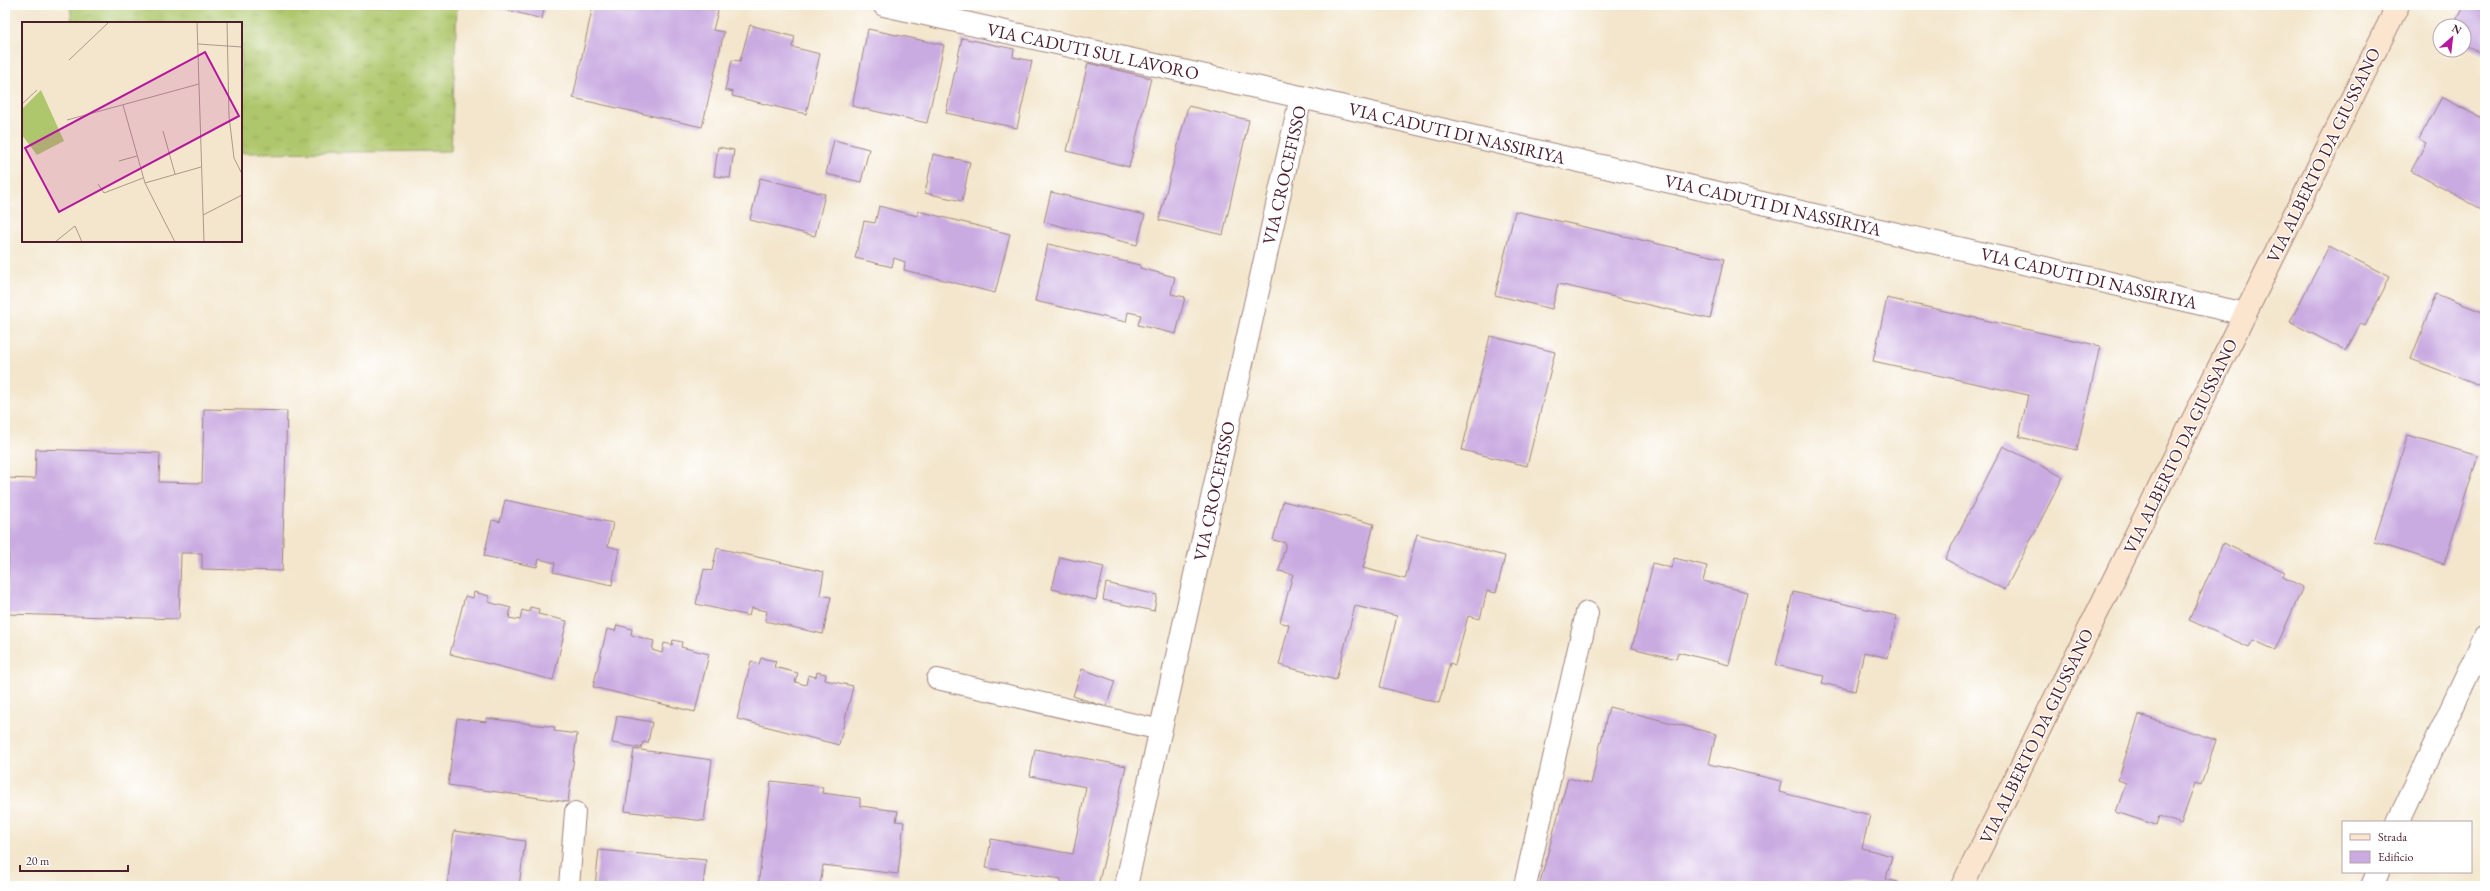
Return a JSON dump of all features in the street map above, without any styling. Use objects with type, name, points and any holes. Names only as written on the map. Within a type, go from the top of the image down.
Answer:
[{"type":"street","name":"VIA CADUTI SUL LAVORO","points":[[884,5],[1301,97]]},
{"type":"street","name":"VIA ALBERTO DA GIUSSANO","points":[[1962,886],[2398,5]]},
{"type":"street","name":"VIA CADUTI DI NASSIRIYA","points":[[1301,97],[2245,314]]},
{"type":"street","name":"VIA CROCEFISSO","points":[[1126,886],[1301,97]]},
{"type":"street","points":[[1525,886],[1587,613]]},
{"type":"street","points":[[2398,821],[2485,637]]},
{"type":"street","points":[[2372,886],[2378,873]]},
{"type":"lane","points":[[937,679],[1161,730]]},
{"type":"lane","points":[[569,886],[575,812]]},
{"type":"green space","points":[[70,5],[457,5],[451,151],[242,153],[242,22],[72,22]]},
{"type":"building","points":[[487,5],[545,5],[542,19]]},
{"type":"building","points":[[593,5],[693,5],[718,11],[713,30],[724,32],[702,127],[573,98]]},
{"type":"building","points":[[2464,5],[2485,5],[2485,55],[2472,49],[2472,18],[2457,18]]},
{"type":"building","points":[[750,25],[795,37],[792,47],[820,54],[806,114],[732,96],[733,92],[725,90],[732,60],[740,61]]},
{"type":"building","points":[[868,29],[944,45],[927,123],[852,106]]},
{"type":"building","points":[[962,38],[1014,49],[1013,57],[1032,61],[1017,128],[946,113]]},
{"type":"building","points":[[1088,63],[1151,78],[1129,167],[1067,151]]},
{"type":"building","points":[[2442,97],[2485,120],[2485,211],[2411,171],[2426,143],[2419,139]]},
{"type":"building","points":[[1188,106],[1249,120],[1223,235],[1159,220]]},
{"type":"building","points":[[834,140],[869,149],[861,182],[826,174]]},
{"type":"building","points":[[718,147],[734,150],[730,178],[714,176]]},
{"type":"building","points":[[933,154],[970,162],[962,201],[925,193]]},
{"type":"building","points":[[760,178],[825,194],[815,236],[750,220]]},
{"type":"building","points":[[1051,192],[1145,215],[1137,245],[1044,222]]},
{"type":"building","points":[[879,206],[917,216],[918,211],[1010,234],[995,293],[904,270],[905,262],[894,258],[892,267],[855,258],[864,221],[875,223]]},
{"type":"building","points":[[1515,211],[1724,259],[1710,319],[1558,284],[1552,309],[1495,295]]},
{"type":"building","points":[[1048,244],[1140,265],[1140,268],[1175,277],[1171,294],[1185,297],[1176,334],[1138,325],[1141,315],[1128,312],[1126,322],[1035,301]]},
{"type":"building","points":[[2329,246],[2390,277],[2365,326],[2360,324],[2346,351],[2290,322]]},
{"type":"building","points":[[2436,294],[2485,313],[2485,388],[2411,359]]},
{"type":"building","points":[[1887,298],[2100,346],[2077,450],[2019,437],[2028,395],[1873,361]]},
{"type":"building","points":[[1490,336],[1555,352],[1527,466],[1462,450]]},
{"type":"building","points":[[204,409],[287,411],[282,571],[202,569],[202,553],[181,553],[179,619],[7,614],[9,551],[5,551],[5,478],[35,479],[36,449],[160,453],[159,482],[202,483]]},
{"type":"building","points":[[2408,435],[2478,456],[2444,564],[2374,542]]},
{"type":"building","points":[[2003,446],[2063,477],[2005,590],[1945,559]]},
{"type":"building","points":[[505,500],[613,523],[608,546],[619,549],[612,585],[553,572],[555,563],[539,559],[537,567],[484,556],[492,520],[500,522]]},
{"type":"building","points":[[1283,501],[1374,524],[1363,568],[1405,579],[1417,534],[1505,556],[1496,593],[1487,591],[1480,619],[1468,616],[1455,665],[1450,663],[1439,703],[1380,687],[1397,616],[1355,606],[1336,680],[1279,665],[1289,625],[1280,622],[1293,574],[1279,571],[1286,543],[1273,540]]},
{"type":"building","points":[[2223,543],[2285,572],[2283,577],[2303,587],[2275,650],[2253,640],[2249,647],[2189,620]]},
{"type":"building","points":[[717,548],[824,572],[820,595],[831,597],[823,634],[765,621],[767,611],[751,608],[749,616],[696,604],[704,569],[712,571]]},
{"type":"building","points":[[1060,557],[1104,567],[1096,600],[1052,589]]},
{"type":"building","points":[[1674,558],[1707,566],[1703,581],[1747,592],[1729,665],[1678,652],[1676,659],[1632,648],[1653,563],[1671,568]]},
{"type":"building","points":[[1106,583],[1157,595],[1154,611],[1103,600]]},
{"type":"building","points":[[474,592],[489,596],[488,602],[511,608],[509,618],[520,620],[522,610],[529,612],[530,607],[539,609],[538,614],[567,621],[553,680],[450,654],[465,596],[473,598]]},
{"type":"building","points":[[1793,592],[1897,616],[1888,658],[1864,652],[1855,691],[1822,683],[1824,676],[1776,665]]},
{"type":"building","points":[[617,625],[632,629],[631,635],[654,641],[652,650],[662,653],[664,643],[672,645],[673,640],[682,642],[681,647],[709,654],[695,712],[593,687],[607,629],[615,631]]},
{"type":"building","points":[[761,658],[776,661],[774,667],[798,673],[795,682],[806,685],[808,675],[816,677],[817,672],[826,674],[825,680],[853,686],[839,745],[737,719],[751,661],[759,664]]},
{"type":"building","points":[[1082,669],[1115,681],[1106,707],[1073,696]]},
{"type":"building","points":[[1609,707],[1716,734],[1709,764],[1781,781],[1779,792],[1870,815],[1862,848],[1892,856],[1886,879],[1901,883],[1900,886],[1539,886],[1568,778],[1591,784]]},
{"type":"building","points":[[2139,715],[2216,740],[2201,785],[2195,783],[2181,824],[2159,816],[2156,825],[2116,812],[2126,783],[2118,780]]},
{"type":"building","points":[[617,716],[652,722],[648,743],[643,742],[641,748],[612,743]]},
{"type":"building","points":[[457,718],[486,722],[486,718],[555,727],[554,731],[577,734],[568,802],[448,785]]},
{"type":"building","points":[[634,749],[712,760],[704,821],[625,811]]},
{"type":"building","points":[[1035,749],[1126,766],[1098,886],[1060,886],[1061,879],[986,868],[991,839],[1073,854],[1086,787],[1030,776]]},
{"type":"building","points":[[771,781],[823,787],[822,793],[860,798],[860,806],[898,811],[896,821],[904,822],[898,874],[823,865],[820,886],[758,886]]},
{"type":"building","points":[[454,831],[525,841],[519,886],[447,886]]},
{"type":"building","points":[[599,850],[706,860],[703,886],[595,886]]}]
